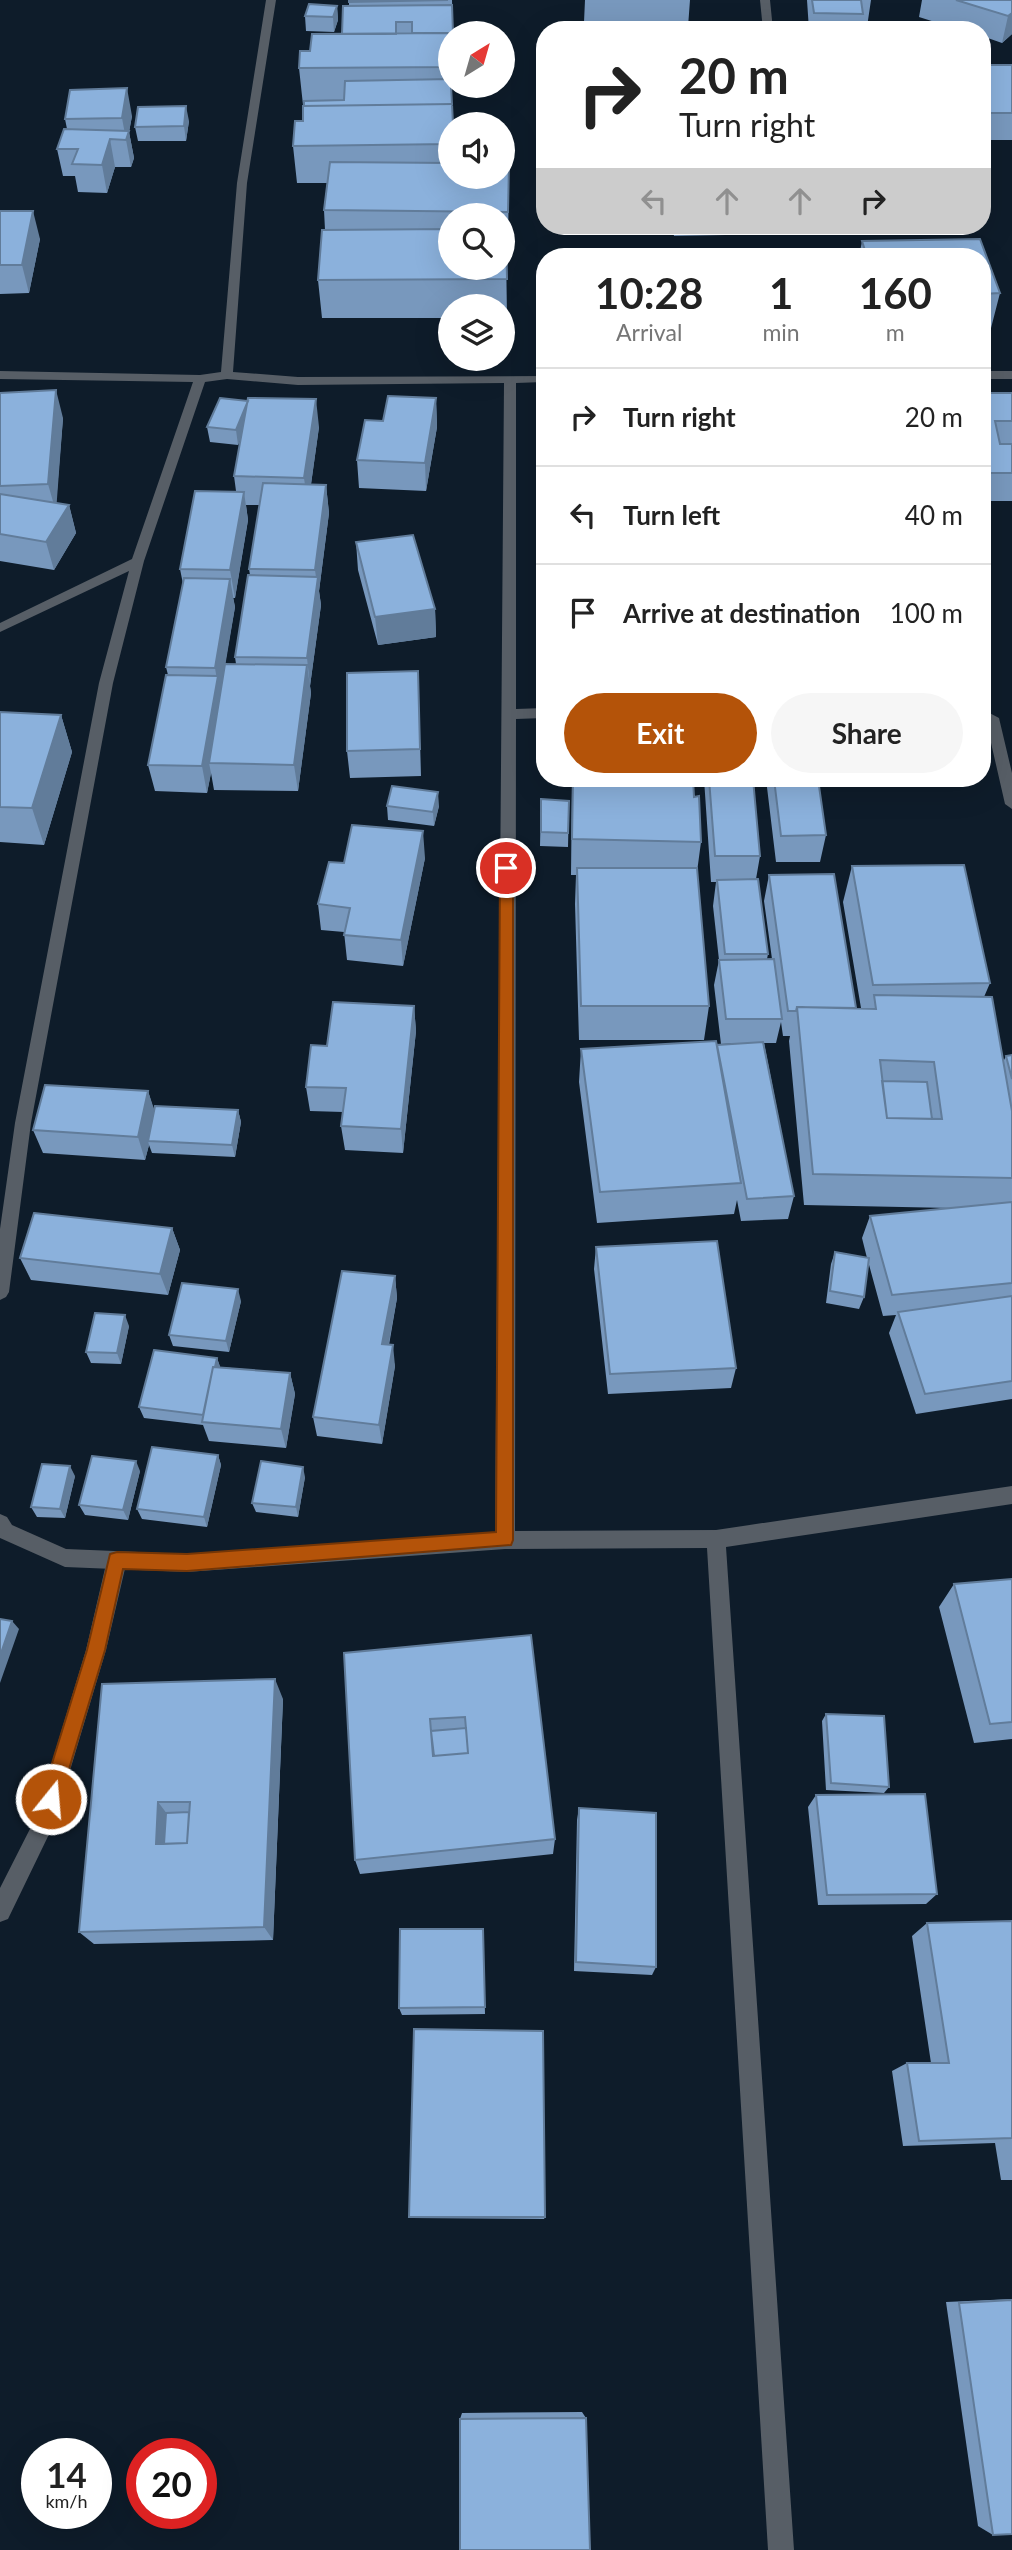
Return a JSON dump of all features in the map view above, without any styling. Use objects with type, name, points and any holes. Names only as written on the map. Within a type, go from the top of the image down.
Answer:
[{"type":"street","points":[[226,375],[242,183],[271,0]]},
{"type":"street","points":[[765,0],[767,21]]},
{"type":"street","points":[[0,375],[200,379],[226,375],[298,381],[536,379]]},
{"type":"street","points":[[991,375],[1012,375]]},
{"type":"street","points":[[0,1292],[23,1123],[106,683],[138,561],[200,379]]},
{"type":"street","points":[[505,1540],[510,380]]},
{"type":"street","points":[[0,628],[138,561]]},
{"type":"street","points":[[507,714],[536,713]]},
{"type":"street","points":[[991,718],[1012,804]]},
{"type":"street","points":[[0,1523],[5,1531],[65,1558],[187,1563],[505,1540],[716,1539],[1012,1495]]},
{"type":"street","points":[[716,1539],[781,2550]]},
{"type":"street","points":[[0,1911],[43,1824],[96,1650],[117,1560]]},
{"type":"building","points":[[349,0],[448,0],[349,2]]},
{"type":"building","points":[[812,0],[861,0],[863,14],[814,13]]},
{"type":"building","points":[[956,0],[1012,0],[1012,13],[1008,16]]},
{"type":"building","points":[[309,4],[337,6],[333,17],[305,16]]},
{"type":"building","points":[[452,5],[453,21],[438,21],[438,33],[412,33],[412,22],[396,22],[396,34],[342,34],[343,6]]},
{"type":"building","points":[[438,33],[438,67],[299,68],[300,51],[310,51],[312,34]]},
{"type":"building","points":[[991,65],[1012,65],[1012,113],[991,113]]},
{"type":"building","points":[[438,79],[438,98],[452,98],[452,104],[304,106],[304,101],[344,100],[345,81]]},
{"type":"building","points":[[127,88],[122,118],[65,119],[70,90]]},
{"type":"building","points":[[452,104],[452,112],[438,112],[438,144],[293,146],[295,121],[303,121],[303,106]]},
{"type":"building","points":[[186,106],[184,126],[135,127],[138,107]]},
{"type":"building","points":[[64,129],[129,131],[126,140],[110,139],[102,165],[72,164],[78,149],[57,149]]},
{"type":"building","points":[[330,162],[438,163],[438,189],[508,189],[508,203],[438,203],[438,211],[324,210]]},
{"type":"building","points":[[0,211],[33,211],[22,265],[0,265]]},
{"type":"building","points":[[438,229],[438,279],[318,280],[322,230]]},
{"type":"building","points":[[980,239],[983,248],[864,248],[862,241]]},
{"type":"building","points":[[991,269],[1000,293],[991,294]]},
{"type":"building","points":[[56,390],[48,484],[0,486],[0,393]]},
{"type":"building","points":[[991,393],[1012,393],[1012,421],[995,421],[1000,444],[1012,444],[1012,473],[991,473]]},
{"type":"building","points":[[388,396],[436,398],[425,463],[357,460],[365,420],[383,421]]},
{"type":"building","points":[[220,398],[248,401],[236,430],[207,427]]},
{"type":"building","points":[[248,398],[316,399],[304,478],[234,476]]},
{"type":"building","points":[[263,483],[326,485],[315,570],[249,569]]},
{"type":"building","points":[[195,491],[244,492],[230,570],[180,569]]},
{"type":"building","points":[[0,494],[69,505],[46,542],[0,534]]},
{"type":"building","points":[[413,535],[435,609],[375,617],[356,542]]},
{"type":"building","points":[[248,575],[318,577],[307,658],[235,657]]},
{"type":"building","points":[[184,578],[230,579],[215,668],[166,667]]},
{"type":"building","points":[[225,664],[307,665],[294,765],[209,763]]},
{"type":"building","points":[[418,671],[420,749],[347,751],[347,673]]},
{"type":"building","points":[[166,675],[218,676],[202,766],[148,765]]},
{"type":"building","points":[[0,712],[61,715],[32,808],[0,807]]},
{"type":"building","points":[[392,786],[438,792],[433,812],[387,806]]},
{"type":"building","points":[[573,787],[693,787],[694,797],[699,796],[701,842],[572,839]]},
{"type":"building","points":[[710,787],[754,787],[760,856],[715,856]]},
{"type":"building","points":[[775,787],[819,787],[826,835],[781,836]]},
{"type":"building","points":[[541,799],[569,801],[568,833],[541,832]]},
{"type":"building","points":[[352,825],[423,831],[401,940],[344,935],[350,908],[318,904],[329,862],[344,863]]},
{"type":"building","points":[[964,865],[990,983],[873,985],[852,866]]},
{"type":"building","points":[[577,868],[697,868],[709,1006],[581,1006]]},
{"type":"building","points":[[834,874],[856,1008],[797,1007],[796,1011],[788,1011],[769,875]]},
{"type":"building","points":[[758,879],[768,954],[725,954],[717,880]]},
{"type":"building","points":[[774,959],[782,1019],[726,1019],[719,960]]},
{"type":"building","points":[[874,995],[992,997],[1012,1111],[1012,1178],[813,1174],[797,1007],[876,1009]],"holes":[[[880,1060],[934,1062],[942,1119],[887,1118]]]},
{"type":"building","points":[[333,1002],[414,1006],[401,1129],[341,1126],[346,1088],[306,1087],[311,1045],[327,1046]]},
{"type":"building","points":[[716,1041],[741,1183],[600,1192],[581,1049]]},
{"type":"building","points":[[763,1042],[794,1196],[747,1199],[717,1045]]},
{"type":"building","points":[[1012,1055],[1012,1079],[1006,1056]]},
{"type":"building","points":[[882,1081],[927,1082],[932,1119],[887,1118]]},
{"type":"building","points":[[45,1085],[148,1091],[138,1137],[33,1130]]},
{"type":"building","points":[[155,1106],[238,1110],[232,1145],[148,1141]]},
{"type":"building","points":[[1012,1202],[1012,1283],[892,1295],[870,1216]]},
{"type":"building","points":[[34,1213],[172,1228],[160,1274],[20,1258]]},
{"type":"building","points":[[717,1241],[736,1368],[610,1374],[596,1247]]},
{"type":"building","points":[[835,1252],[869,1258],[864,1297],[830,1291]]},
{"type":"building","points":[[342,1271],[395,1276],[382,1344],[393,1345],[379,1425],[313,1417]]},
{"type":"building","points":[[182,1283],[238,1289],[226,1341],[169,1335]]},
{"type":"building","points":[[1012,1296],[1012,1381],[925,1394],[898,1312]]},
{"type":"building","points":[[95,1313],[125,1315],[117,1353],[86,1352]]},
{"type":"building","points":[[154,1350],[217,1358],[203,1415],[139,1407]]},
{"type":"building","points":[[213,1367],[290,1373],[281,1429],[202,1422]]},
{"type":"building","points":[[152,1447],[218,1455],[204,1517],[137,1509]]},
{"type":"building","points":[[92,1456],[136,1461],[123,1510],[79,1505]]},
{"type":"building","points":[[261,1461],[303,1467],[296,1507],[252,1503]]},
{"type":"building","points":[[42,1464],[70,1466],[60,1509],[31,1507]]},
{"type":"building","points":[[1012,1579],[1012,1722],[990,1724],[954,1584]]},
{"type":"building","points":[[0,1619],[12,1621],[0,1656]]},
{"type":"building","points":[[531,1635],[555,1839],[355,1860],[344,1653]],"holes":[[[465,1717],[468,1753],[433,1756],[430,1719]]]},
{"type":"building","points":[[275,1679],[264,1927],[79,1932],[102,1684]],"holes":[[[158,1802],[190,1802],[187,1843],[156,1844]]]},
{"type":"building","points":[[826,1714],[884,1716],[889,1787],[831,1783]]},
{"type":"building","points":[[466,1728],[468,1753],[434,1756],[431,1731]]},
{"type":"building","points":[[925,1794],[937,1894],[827,1895],[816,1795]]},
{"type":"building","points":[[579,1808],[656,1813],[656,1967],[576,1962]]},
{"type":"building","points":[[189,1812],[187,1843],[164,1844],[166,1813]]},
{"type":"building","points":[[1012,1921],[1012,2138],[919,2141],[907,2063],[949,2063],[927,1923]]},
{"type":"building","points":[[400,1929],[483,1929],[485,2007],[399,2008]]},
{"type":"building","points":[[414,2029],[543,2031],[545,2217],[409,2217]]},
{"type":"building","points":[[1012,2300],[1012,2534],[993,2535],[959,2303]]},
{"type":"building","points":[[586,2418],[590,2550],[460,2550],[460,2419]]},
{"type":"route","points":[[51,1799],[96,1650],[117,1560],[187,1563],[505,1540],[506,868]]}]
